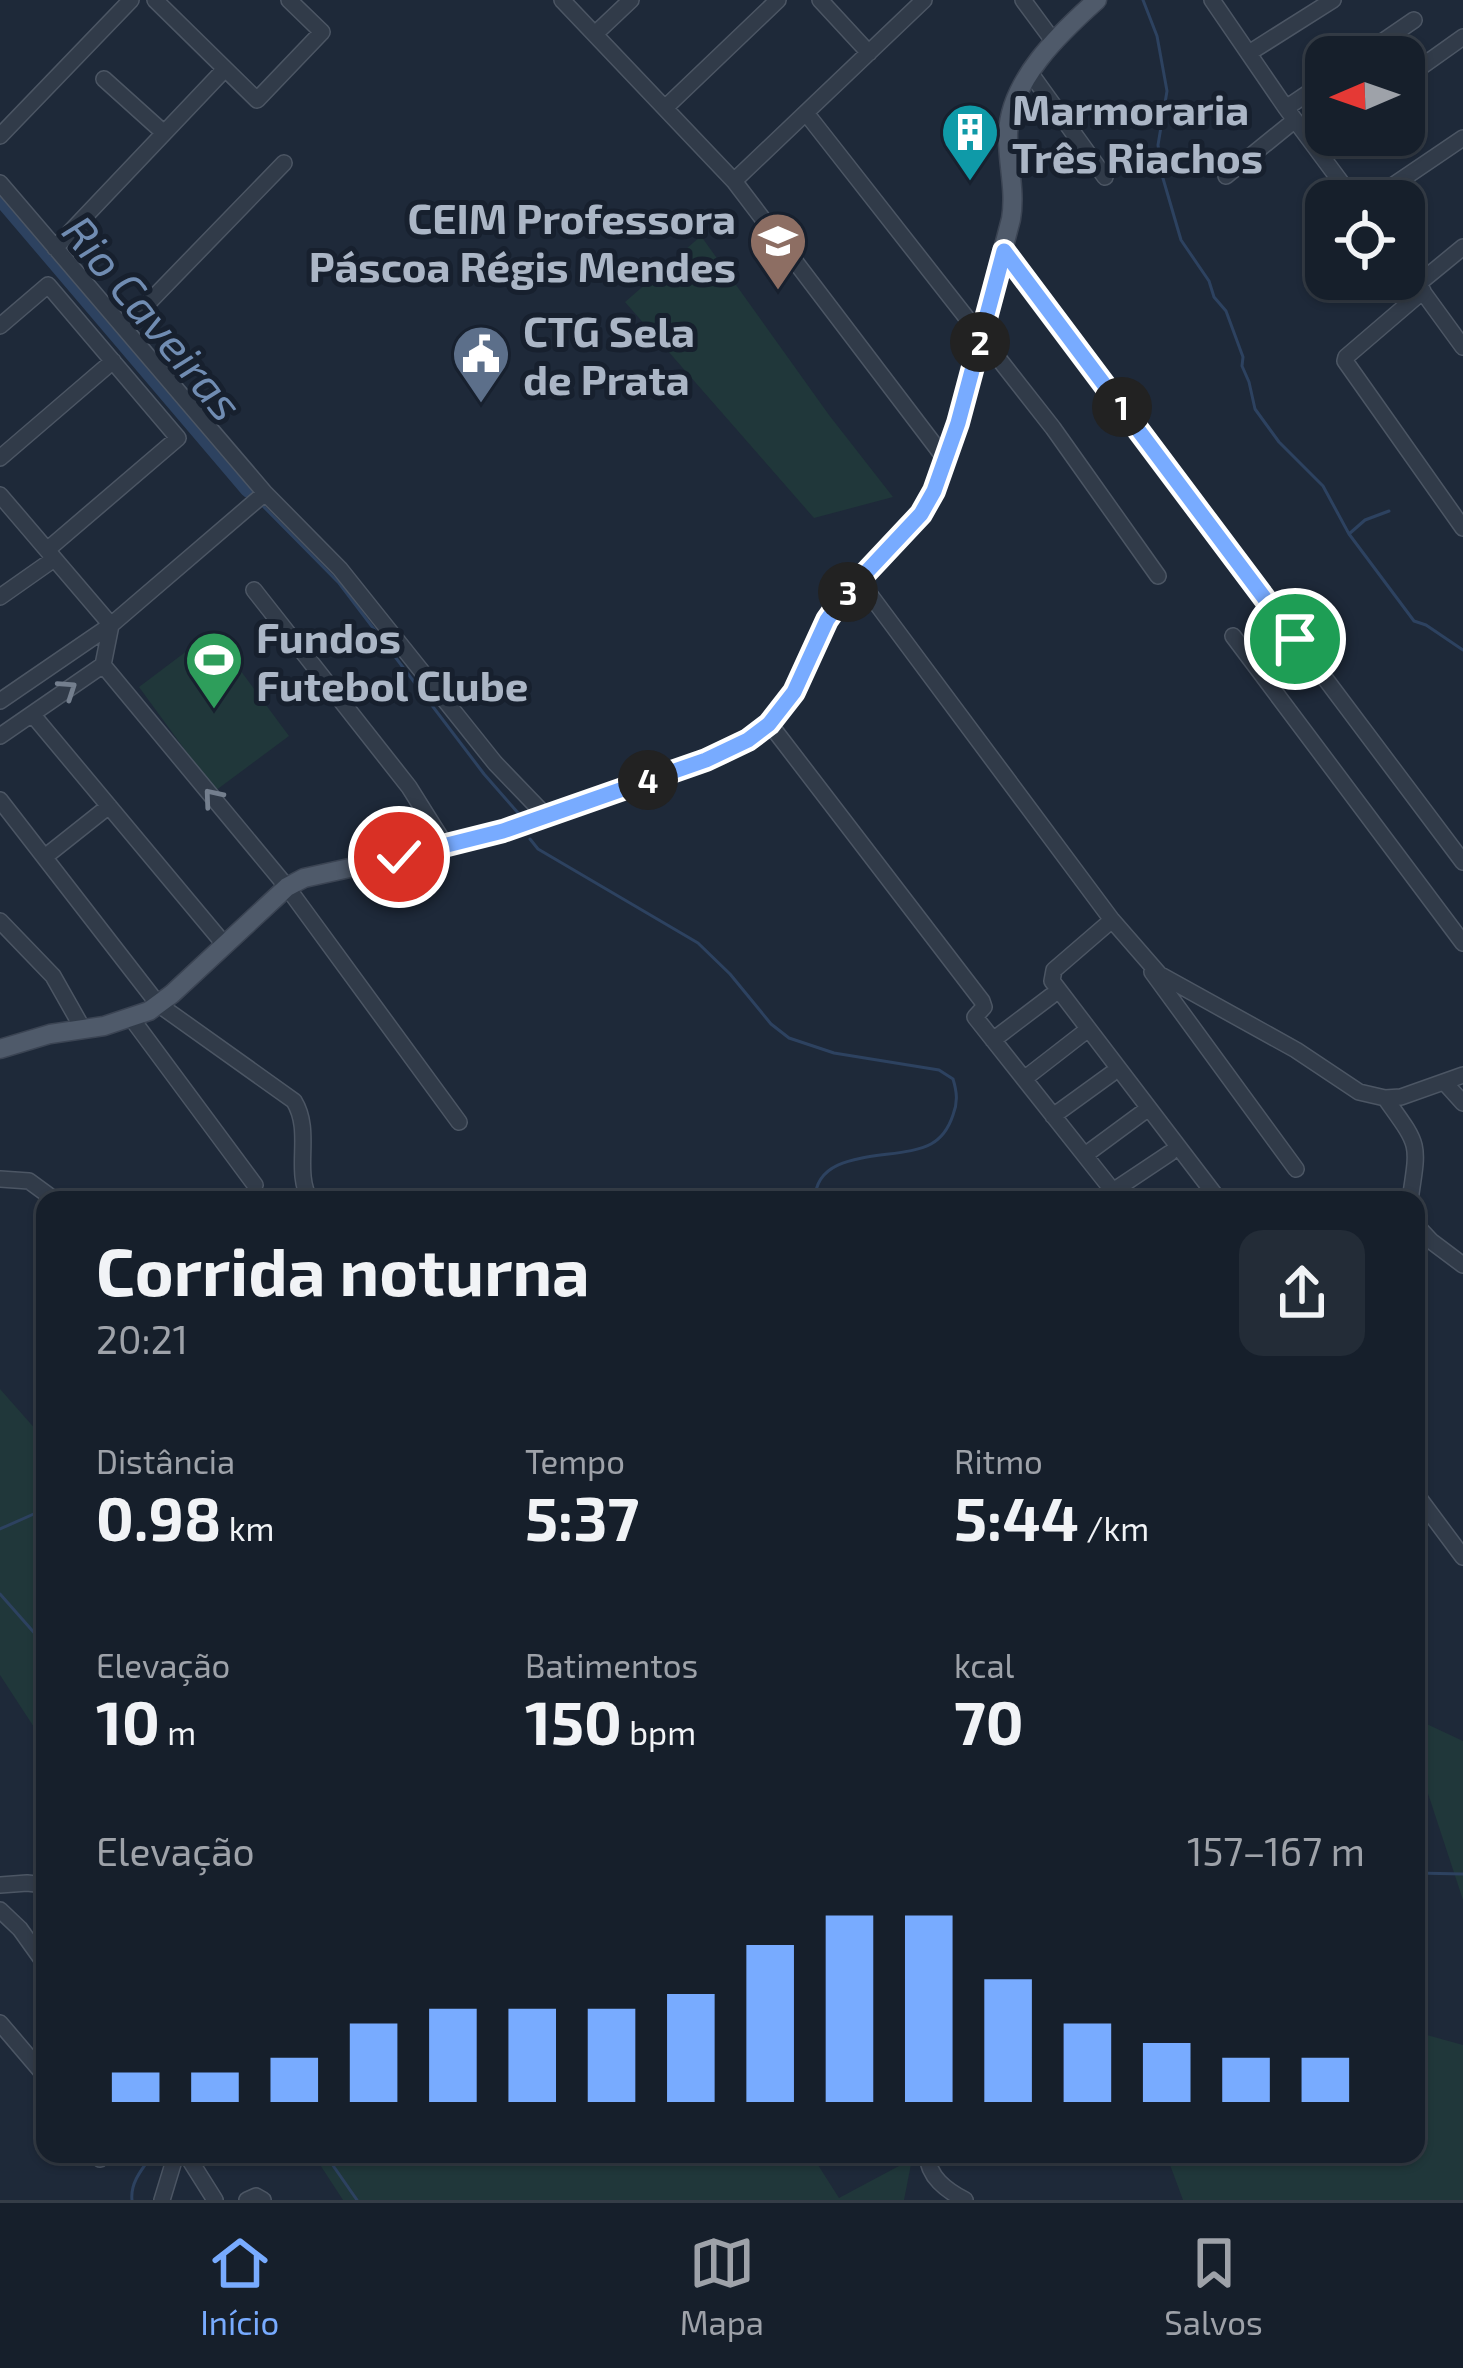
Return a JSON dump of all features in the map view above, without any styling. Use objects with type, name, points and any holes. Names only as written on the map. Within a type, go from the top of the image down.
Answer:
[{"type":"main road","points":[[0,1049],[132,1018],[158,1004],[287,887],[320,873],[446,846],[546,816],[722,754],[769,724],[794,692],[827,620],[921,514],[946,460],[1004,251],[1014,196],[1010,116],[1030,74],[1096,0]]},
{"type":"street","points":[[0,136],[131,0]]},
{"type":"street","points":[[155,0],[257,100],[322,32],[289,0]]},
{"type":"street","points":[[562,0],[734,181],[946,460]]},
{"type":"street","points":[[595,34],[631,0]]},
{"type":"street","points":[[665,107],[778,0]]},
{"type":"street","points":[[820,0],[869,52]]},
{"type":"street","points":[[734,181],[924,0]]},
{"type":"street","points":[[1023,0],[1054,42]]},
{"type":"street","points":[[1212,0],[1291,114],[1305,126]]},
{"type":"street","points":[[1249,53],[1333,0]]},
{"type":"street","points":[[1391,36],[1414,20]]},
{"type":"street","points":[[1425,65],[1463,37]]},
{"type":"street","points":[[55,248],[225,69]]},
{"type":"street","points":[[1030,74],[1105,177]]},
{"type":"street","points":[[104,80],[164,133]]},
{"type":"street","points":[[1226,176],[1305,100]]},
{"type":"street","points":[[806,112],[1053,428],[1158,576]]},
{"type":"street","points":[[1401,180],[1463,138]]},
{"type":"street","points":[[124,328],[284,163]]},
{"type":"street","points":[[0,183],[265,493],[340,569],[495,763],[546,816]]},
{"type":"street","points":[[1425,283],[1463,248]]},
{"type":"street","points":[[1004,251],[1463,862]]},
{"type":"street","points":[[0,326],[48,285],[178,438],[0,597]]},
{"type":"street","points":[[1425,295],[1463,347]]},
{"type":"street","points":[[1407,300],[1345,361],[1463,528]]},
{"type":"street","points":[[0,458],[113,362]]},
{"type":"street","points":[[0,701],[111,626],[265,493]]},
{"type":"street","points":[[0,495],[111,626]]},
{"type":"street","points":[[859,580],[1296,1168]]},
{"type":"street","points":[[254,590],[409,787],[446,846]]},
{"type":"street","points":[[0,736],[103,665],[111,626]]},
{"type":"street","points":[[1234,636],[1463,943]]},
{"type":"street","points":[[103,665],[287,887],[459,1122]]},
{"type":"street","points":[[32,714],[224,944]]},
{"type":"street","points":[[769,724],[982,1001],[984,1007],[975,1017],[1113,1191],[1170,1153]]},
{"type":"street","points":[[0,800],[158,1004],[294,1101],[304,1129],[305,1191]]},
{"type":"street","points":[[46,856],[109,806]]},
{"type":"street","points":[[1112,920],[1054,970],[1052,981],[1212,1191]]},
{"type":"street","points":[[0,921],[53,976],[82,1029]]},
{"type":"street","points":[[1144,960],[1165,978],[1296,1050],[1352,1087],[1385,1099],[1463,1075]]},
{"type":"street","points":[[993,1040],[1051,997]]},
{"type":"street","points":[[132,1018],[255,1185]]},
{"type":"street","points":[[1024,1079],[1082,1034]]},
{"type":"street","points":[[1053,1116],[1111,1074]]},
{"type":"street","points":[[1445,1083],[1463,1103]]},
{"type":"street","points":[[1385,1099],[1415,1142],[1410,1191]]},
{"type":"street","points":[[1084,1155],[1142,1113]]},
{"type":"street","points":[[0,1179],[29,1181],[43,1191]]},
{"type":"street","points":[[1425,1235],[1463,1265]]},
{"type":"street","points":[[1425,1506],[1463,1557]]},
{"type":"street","points":[[0,1885],[36,1884]]},
{"type":"street","points":[[0,1910],[36,1952]]},
{"type":"street","points":[[0,2024],[36,2066]]},
{"type":"street","points":[[162,2200],[173,2163]]},
{"type":"street","points":[[192,2163],[215,2200]]},
{"type":"street","points":[[928,2163],[947,2194],[965,2200]]},
{"type":"street","points":[[247,2200],[256,2196],[263,2200]]},
{"type":"green space","points":[[701,236],[893,497],[814,518],[625,302]]},
{"type":"green space","name":"Fundos Futebol Clube","points":[[212,632],[289,736],[215,791],[139,687]]},
{"type":"green space","points":[[0,1389],[36,1430],[36,1730],[0,1675]]},
{"type":"green space","points":[[1425,1723],[1463,1741],[1463,1900],[1425,1784]]},
{"type":"green space","points":[[1425,2034],[1463,2045],[1463,2200],[1183,2200],[1169,2163],[1425,2163]]},
{"type":"green space","points":[[319,2163],[817,2163],[839,2198],[911,2163],[904,2200],[343,2200]]},
{"type":"waterway","points":[[1143,0],[1157,36],[1167,91],[1158,145],[1162,175],[1181,240],[1226,311],[1255,409],[1279,442],[1323,486],[1349,534],[1414,621],[1463,650]]},
{"type":"waterway","name":"Rio Caveiras","points":[[0,196],[249,489]]},
{"type":"waterway","name":"Rio Caveiras","points":[[263,506],[339,583],[519,814]]},
{"type":"waterway","points":[[1349,534],[1365,520],[1389,511]]},
{"type":"waterway","name":"Rio Caveiras","points":[[530,839],[538,849],[698,943],[789,1038],[834,1053],[939,1070],[953,1079],[955,1110],[939,1139],[917,1149],[843,1163],[829,1171],[817,1191]]},
{"type":"waterway","points":[[0,1529],[36,1513]]},
{"type":"waterway","points":[[0,1594],[36,1635]]},
{"type":"waterway","name":"Rio Caveiras","points":[[1425,1873],[1463,1874]]},
{"type":"waterway","points":[[132,2200],[135,2181],[146,2163]]},
{"type":"waterway","points":[[331,2163],[357,2200]]},
{"type":"place","name":"Marmoraria Três Riachos","points":[[970,183]]},
{"type":"place","name":"CEIM Professora Páscoa Régis Mendes","points":[[778,292]]},
{"type":"place","name":"CTG Sela de Prata","points":[[481,405]]},
{"type":"place","name":"Fundos Futebol Clube","points":[[214,711]]},
{"type":"route","points":[[399,857],[503,831],[706,760],[769,724],[788,703],[827,620],[921,514],[934,491],[958,423],[1004,251],[1295,639]]}]
